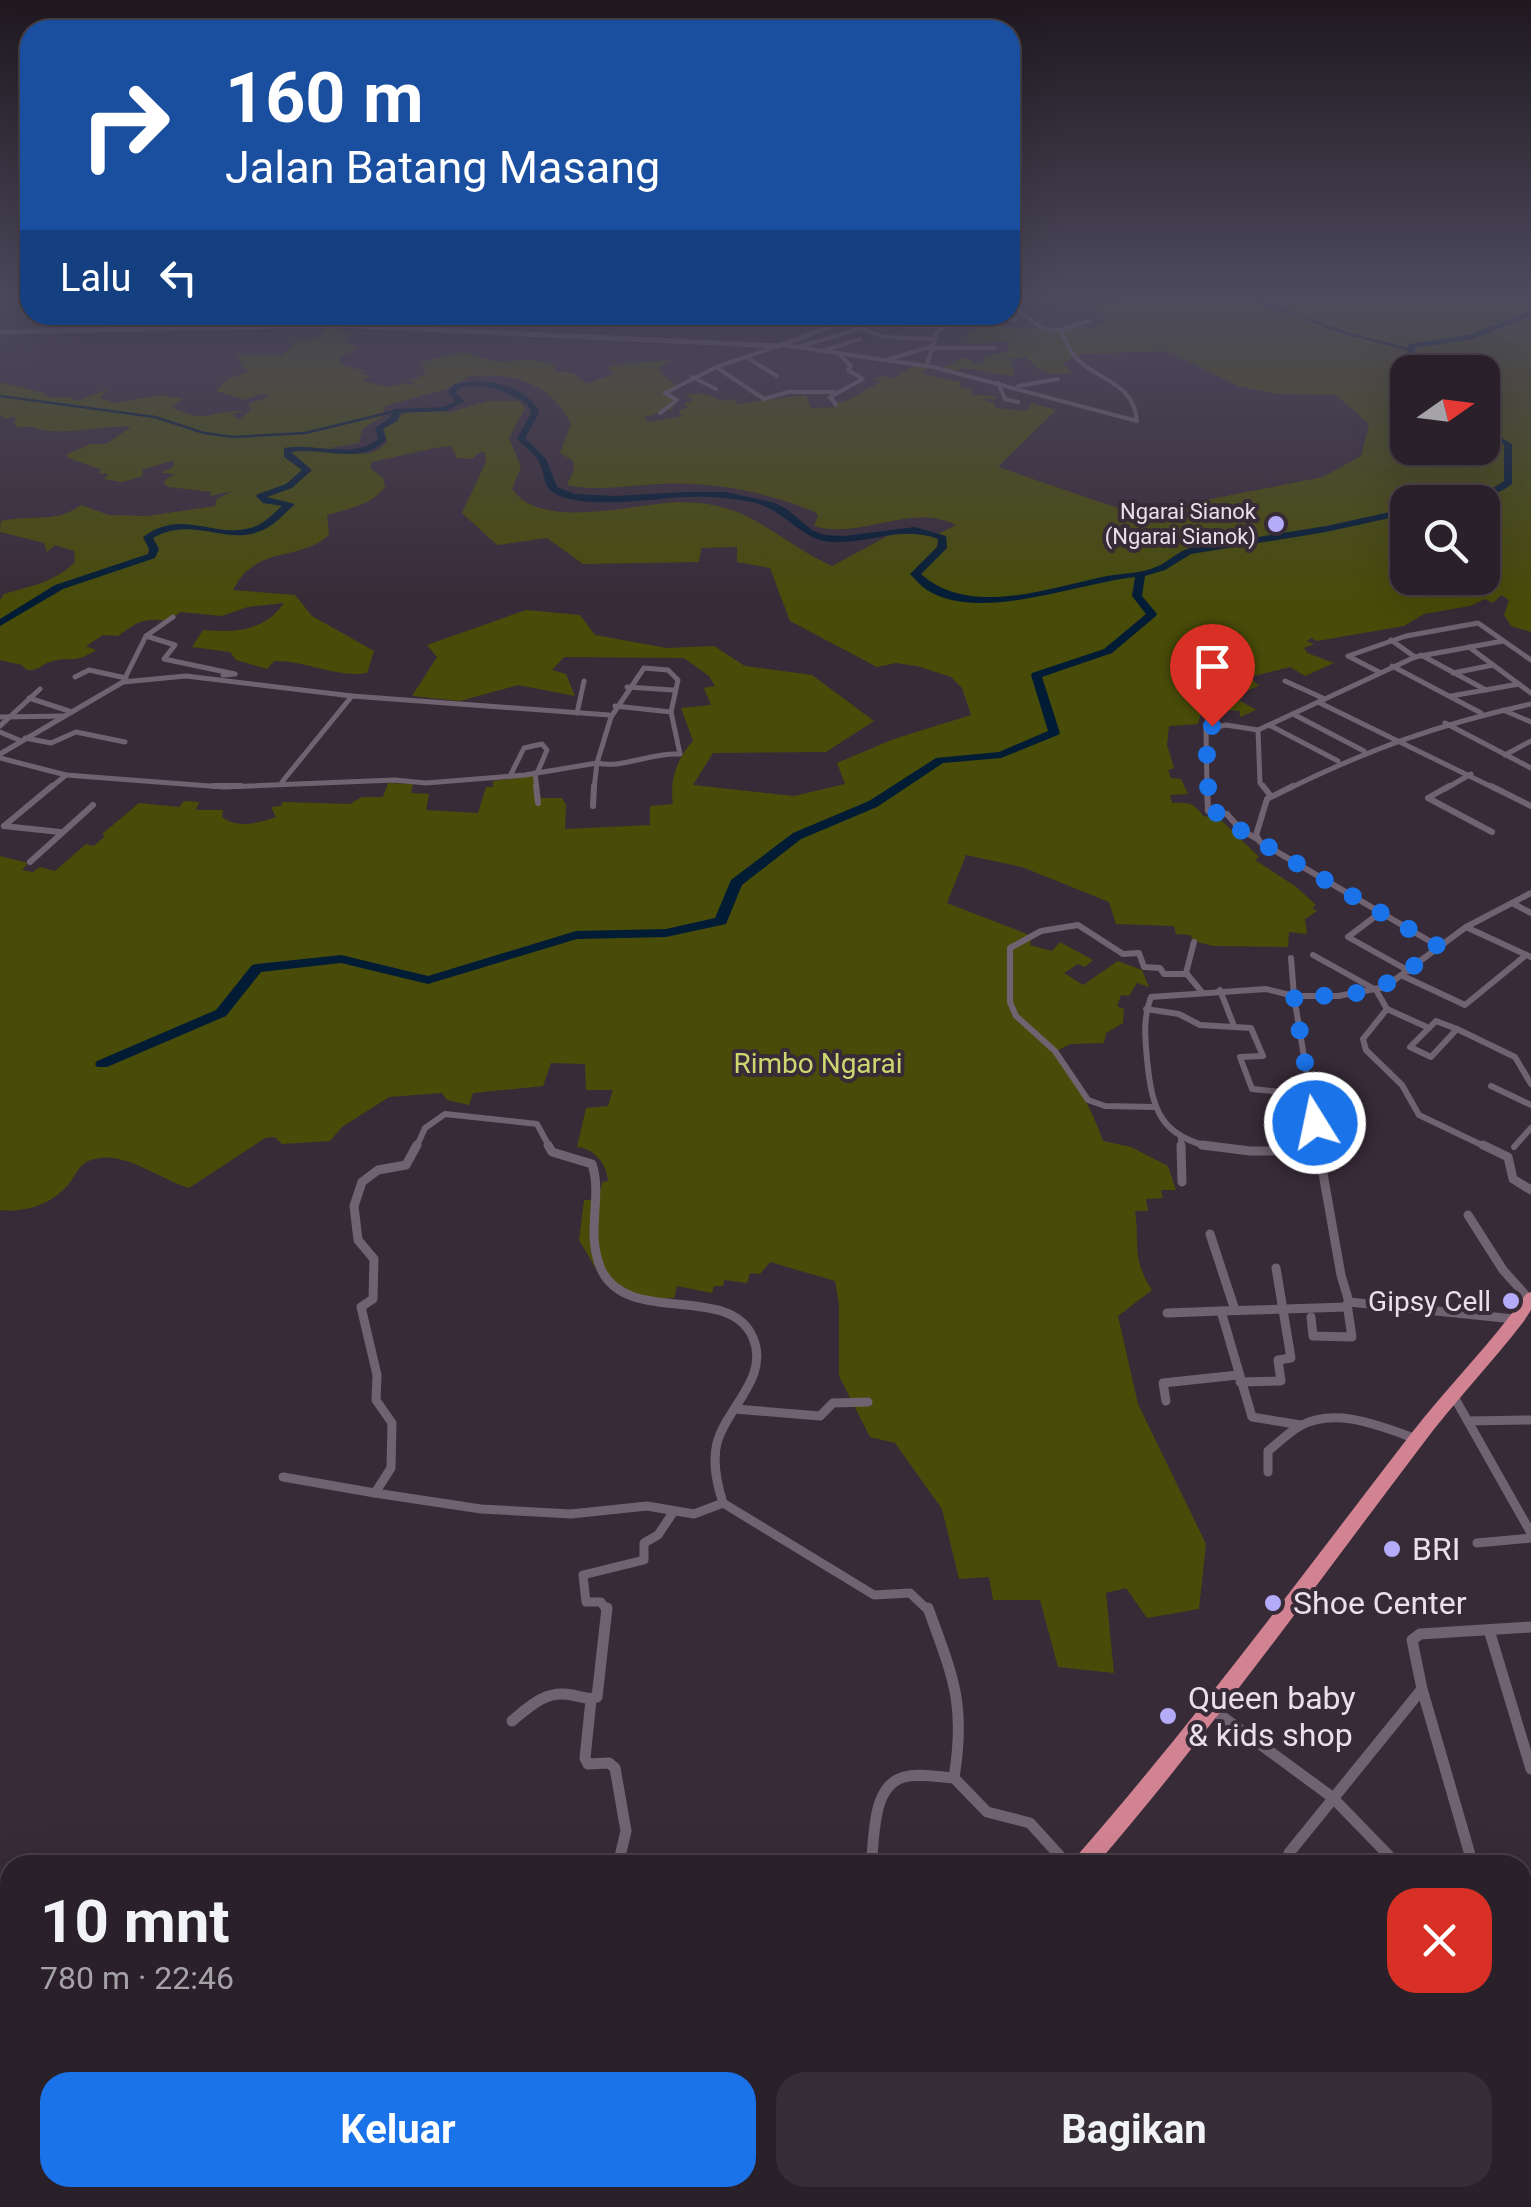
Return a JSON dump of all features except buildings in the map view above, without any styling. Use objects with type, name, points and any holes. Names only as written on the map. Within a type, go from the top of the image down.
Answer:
[{"type":"highway","points":[[1088,1855],[1212,1709],[1417,1439],[1526,1307]]},
{"type":"street","points":[[660,413],[677,400],[672,397]]},
{"type":"street","points":[[831,397],[836,405]]},
{"type":"street","points":[[1004,397],[1018,402]]},
{"type":"street","points":[[1042,397],[1138,421],[1139,414],[1130,397]]},
{"type":"street","points":[[0,756],[124,680],[146,636],[173,617]]},
{"type":"street","points":[[1379,672],[1348,656],[1391,640],[1478,623],[1531,660]]},
{"type":"street","points":[[146,636],[175,645],[164,659],[235,674],[230,678]]},
{"type":"street","points":[[1391,640],[1486,690]]},
{"type":"street","points":[[1438,946],[1240,830],[1227,814],[1208,812],[1206,729],[1226,725],[1258,730],[1418,656],[1504,640]]},
{"type":"street","points":[[1470,647],[1531,693]]},
{"type":"street","points":[[1454,673],[1494,664]]},
{"type":"street","points":[[1392,666],[1484,714]]},
{"type":"street","points":[[0,756],[66,774],[223,787],[282,782],[426,783],[537,773],[594,762],[614,767],[628,759],[670,751],[679,754],[671,712],[678,679],[668,670],[647,668],[627,687],[609,714],[594,762],[594,806]]},
{"type":"street","points":[[74,677],[90,670],[124,680],[230,678],[352,696],[609,714]]},
{"type":"street","points":[[577,713],[584,681]]},
{"type":"street","points":[[1285,681],[1376,732],[1400,739],[1531,806]]},
{"type":"street","points":[[1451,696],[1519,684]]},
{"type":"street","points":[[627,687],[673,690]]},
{"type":"street","points":[[40,690],[9,716],[0,729],[22,739],[50,742],[76,732],[125,742]]},
{"type":"street","points":[[282,782],[352,696]]},
{"type":"street","points":[[30,698],[54,703],[69,714]]},
{"type":"street","points":[[1257,839],[1270,795],[1338,761],[1446,723],[1531,704]]},
{"type":"street","points":[[615,706],[671,712]]},
{"type":"street","points":[[1502,710],[1531,722]]},
{"type":"street","points":[[0,716],[69,714]]},
{"type":"street","points":[[1292,714],[1364,751]]},
{"type":"street","points":[[1446,723],[1531,768]]},
{"type":"street","points":[[1269,725],[1338,761]]},
{"type":"street","points":[[1258,730],[1260,783],[1270,795]]},
{"type":"street","points":[[1505,755],[1531,741]]},
{"type":"street","points":[[510,776],[524,746],[544,745],[548,750],[537,773],[538,803]]},
{"type":"street","points":[[2,826],[66,774]]},
{"type":"street","points":[[1470,774],[1428,798],[1492,832]]},
{"type":"street","points":[[30,862],[92,805]]},
{"type":"street","points":[[2,826],[60,832]]},
{"type":"street","points":[[1320,1151],[1214,1147],[1181,1138],[1154,1107],[1145,1035],[1146,1009],[1151,997],[1220,990],[1266,989],[1294,996],[1338,996],[1376,990],[1406,973],[1466,927],[1530,895]]},
{"type":"street","points":[[1512,903],[1531,913]]},
{"type":"street","points":[[1381,912],[1348,938],[1464,1005],[1528,956],[1466,927]]},
{"type":"street","points":[[1154,1107],[1105,1106],[1088,1100],[1054,1051],[1016,1016],[1010,1002],[1010,948],[1014,942],[1033,934],[1078,925],[1124,954],[1138,954],[1144,968],[1160,968],[1167,994]]},
{"type":"street","points":[[1194,942],[1190,946],[1187,974],[1201,991]]},
{"type":"street","points":[[1313,956],[1376,990],[1387,1009],[1429,1028]]},
{"type":"street","points":[[1292,958],[1294,996],[1352,1337],[1313,1336],[1310,1316]]},
{"type":"street","points":[[1164,974],[1187,974]]},
{"type":"street","points":[[1220,990],[1234,1026]]},
{"type":"street","points":[[1146,1009],[1176,1012],[1200,1024],[1253,1030],[1263,1056],[1240,1058],[1254,1091],[1310,1094]]},
{"type":"street","points":[[1387,1009],[1363,1039],[1366,1050],[1402,1085],[1414,1111],[1508,1157],[1513,1179],[1531,1190]]},
{"type":"street","points":[[1457,1028],[1429,1057],[1410,1047],[1438,1020],[1457,1028],[1515,1057],[1531,1088],[1529,1104],[1491,1086]]},
{"type":"street","points":[[375,1494],[391,1468],[392,1423],[376,1400],[377,1375],[361,1307],[373,1299],[376,1270],[374,1260],[358,1240],[354,1206],[362,1182],[378,1170],[398,1172],[407,1166],[414,1157],[420,1134],[439,1115],[537,1124],[552,1152],[592,1164],[592,1242],[612,1283],[644,1303],[694,1304],[727,1312],[754,1336],[756,1376],[716,1448],[722,1503]]},
{"type":"street","points":[[1514,1147],[1531,1128]]},
{"type":"street","points":[[1181,1138],[1182,1182]]},
{"type":"street","points":[[1468,1216],[1526,1307]]},
{"type":"street","points":[[1210,1234],[1235,1310]]},
{"type":"street","points":[[1166,1400],[1165,1383],[1239,1378],[1281,1381],[1278,1360],[1291,1356],[1276,1268]]},
{"type":"street","points":[[1167,1314],[1347,1303],[1526,1307]]},
{"type":"street","points":[[1221,1311],[1239,1378],[1256,1420],[1301,1425],[1347,1418],[1417,1439]]},
{"type":"street","points":[[1454,1395],[1531,1535],[1477,1543]]},
{"type":"street","points":[[735,1409],[820,1416],[834,1403],[868,1402]]},
{"type":"street","points":[[1468,1421],[1531,1420]]},
{"type":"street","points":[[1268,1472],[1268,1451],[1301,1425]]},
{"type":"street","points":[[283,1476],[481,1509],[571,1514],[647,1506],[702,1513],[722,1503]]},
{"type":"street","points":[[722,1503],[874,1596],[910,1593],[926,1606],[958,1690],[960,1742],[954,1778]]},
{"type":"street","points":[[620,1855],[626,1831],[616,1768],[608,1762],[586,1761],[590,1700],[599,1693],[607,1612],[605,1604],[586,1602],[582,1575],[644,1560],[644,1543],[658,1536],[674,1511]]},
{"type":"street","points":[[1470,1855],[1422,1689],[1412,1645],[1414,1636],[1531,1628]]},
{"type":"street","points":[[1489,1630],[1531,1769]]},
{"type":"street","points":[[1290,1853],[1422,1689]]},
{"type":"street","points":[[512,1721],[549,1692],[566,1692],[590,1700]]},
{"type":"street","points":[[1212,1709],[1332,1797],[1388,1855]]},
{"type":"street","points":[[872,1855],[876,1820],[887,1788],[902,1778],[954,1778],[987,1812],[1030,1823],[1069,1855]]},
{"type":"green space","name":"Rimbo Ngarai","points":[[0,397],[69,397],[76,401],[100,397],[116,403],[172,397],[183,399],[171,407],[185,413],[203,416],[245,412],[232,414],[239,420],[252,409],[248,404],[268,397],[417,397],[385,406],[382,417],[362,429],[359,443],[330,448],[353,454],[375,451],[387,442],[383,427],[398,420],[404,410],[451,412],[488,401],[519,401],[525,408],[509,438],[521,467],[512,489],[526,502],[566,512],[680,502],[725,508],[760,523],[832,566],[895,532],[934,536],[956,525],[922,517],[832,529],[814,526],[818,516],[815,512],[739,489],[700,484],[603,488],[567,485],[574,470],[573,461],[560,453],[571,424],[550,397],[676,399],[673,409],[644,417],[649,422],[682,416],[678,410],[688,408],[684,404],[693,400],[688,397],[733,399],[737,404],[807,397],[811,408],[836,407],[835,402],[853,397],[995,397],[980,399],[994,403],[996,408],[1027,411],[1032,403],[1056,410],[998,467],[1147,518],[1206,500],[1323,477],[1361,456],[1369,424],[1338,397],[1390,397],[1390,465],[1500,465],[1500,397],[1531,397],[1531,632],[1511,626],[1504,615],[1509,600],[1501,595],[1493,603],[1485,599],[1470,606],[1424,614],[1404,626],[1317,641],[1311,638],[1307,641],[1314,644],[1304,648],[1307,653],[1334,663],[1305,676],[1290,667],[1250,677],[1259,686],[1238,694],[1237,699],[1256,710],[1240,717],[1240,711],[1202,708],[1198,724],[1169,726],[1167,745],[1174,768],[1168,770],[1171,778],[1181,779],[1188,794],[1170,795],[1172,803],[1190,804],[1203,816],[1219,818],[1259,857],[1255,860],[1316,905],[1312,908],[1317,911],[1305,919],[1307,934],[1289,932],[1288,947],[1213,946],[1194,941],[1190,935],[1176,934],[1174,926],[1116,924],[1109,902],[1022,867],[966,855],[947,903],[1032,936],[1030,945],[1052,951],[1060,942],[1093,960],[1085,967],[1078,964],[1064,973],[1083,985],[1118,961],[1142,970],[1149,987],[1137,983],[1129,996],[1121,995],[1117,1006],[1124,1009],[1123,1023],[1106,1033],[1104,1043],[1070,1044],[1057,1051],[1103,1141],[1131,1147],[1168,1166],[1176,1190],[1161,1190],[1163,1198],[1146,1199],[1148,1211],[1135,1211],[1139,1260],[1152,1290],[1118,1316],[1138,1404],[1206,1544],[1199,1609],[1147,1618],[1126,1588],[1106,1593],[1114,1673],[1058,1667],[1040,1600],[993,1600],[989,1577],[959,1579],[942,1509],[895,1443],[870,1437],[839,1376],[839,1304],[835,1281],[770,1262],[760,1274],[750,1273],[747,1283],[724,1280],[723,1286],[714,1286],[712,1293],[677,1286],[674,1298],[634,1300],[605,1284],[579,1240],[584,1200],[592,1200],[593,1191],[601,1190],[602,1182],[608,1181],[607,1175],[594,1154],[577,1147],[586,1108],[608,1106],[613,1090],[586,1090],[585,1064],[551,1063],[543,1086],[473,1093],[469,1105],[447,1100],[442,1093],[389,1097],[342,1127],[330,1141],[282,1144],[275,1137],[265,1138],[189,1188],[122,1160],[94,1159],[48,1201],[20,1210],[0,1210],[0,856],[28,863],[22,870],[33,872],[40,867],[55,871],[86,844],[94,846],[105,836],[102,834],[139,803],[179,807],[184,801],[199,802],[196,810],[223,810],[222,817],[228,821],[248,824],[276,817],[271,807],[283,802],[350,804],[362,797],[383,797],[388,783],[413,784],[411,793],[429,794],[426,810],[478,813],[486,787],[493,787],[493,781],[536,775],[541,798],[562,798],[566,805],[565,829],[650,825],[650,806],[673,804],[676,770],[693,741],[681,708],[711,705],[704,688],[715,686],[709,676],[684,658],[564,657],[552,670],[566,674],[575,696],[518,685],[460,701],[412,696],[437,657],[427,645],[526,610],[580,615],[595,635],[667,648],[714,646],[745,666],[812,675],[874,721],[826,752],[713,753],[693,785],[794,796],[845,784],[837,763],[894,739],[971,715],[962,688],[951,677],[896,663],[877,667],[790,621],[770,568],[737,562],[737,547],[701,548],[699,562],[583,564],[547,538],[497,545],[462,513],[486,462],[485,453],[480,452],[472,459],[457,458],[451,446],[371,462],[371,469],[383,478],[385,487],[380,493],[359,506],[327,515],[329,535],[317,544],[253,566],[233,590],[295,595],[312,616],[374,651],[367,673],[343,673],[286,661],[274,661],[267,669],[236,660],[230,652],[192,647],[203,630],[227,631],[259,625],[284,603],[248,607],[222,616],[180,612],[168,621],[141,622],[118,636],[103,635],[86,646],[96,650],[83,657],[27,670],[0,660],[0,600],[4,594],[59,575],[75,562],[74,551],[55,545],[47,552],[44,543],[0,532],[1,521],[62,515],[81,505],[109,515],[147,516],[215,506],[217,499],[233,491],[209,496],[212,492],[169,487],[165,480],[175,474],[161,473],[173,467],[174,460],[142,470],[143,476],[122,482],[104,479],[109,474],[97,473],[102,470],[68,458],[67,454],[91,444],[106,444],[131,427],[60,431],[18,428],[14,423],[16,417],[0,419],[4,417],[0,415]]},
{"type":"waterway","points":[[7,397],[155,417],[204,433],[233,437],[305,433],[396,411]]},
{"type":"waterway","points":[[0,623],[59,587],[152,556],[154,549],[148,537],[162,529],[188,525],[238,532],[263,526],[290,504],[266,501],[261,496],[289,486],[308,470],[287,455],[287,450],[363,451],[382,440],[379,428],[394,419],[396,411],[445,409],[460,402],[456,397]]},
{"type":"waterway","points":[[521,397],[532,404],[535,413],[521,438],[542,459],[551,486],[558,492],[593,499],[708,494],[741,497],[779,508],[810,533],[830,539],[901,530],[929,532],[943,538],[942,548],[915,574],[932,589],[955,597],[1012,598],[1042,593],[1152,571],[1190,551],[1390,515]]},
{"type":"waterway","points":[[1500,439],[1508,444],[1509,482],[1500,489]]},
{"type":"waterway","points":[[102,1064],[221,1013],[257,968],[341,959],[428,980],[576,935],[666,933],[721,921],[736,883],[797,836],[873,804],[940,760],[1001,755],[1054,733],[1036,675],[1108,651],[1152,614],[1137,596],[1140,574]]},
{"type":"place","name":"Ngarai Sianok (Ngarai Sianok)","points":[[1276,524]]},
{"type":"place","name":"Gipsy Cell","points":[[1511,1301]]},
{"type":"place","name":"BRI","points":[[1392,1549]]},
{"type":"place","name":"Shoe Center","points":[[1273,1603]]},
{"type":"place","name":"Queen baby & kids shop","points":[[1168,1716]]},
{"type":"route","points":[[1212,726],[1206,729],[1209,812],[1227,814],[1240,830],[1438,946],[1385,988],[1338,996],[1294,996],[1315,1123]]}]
